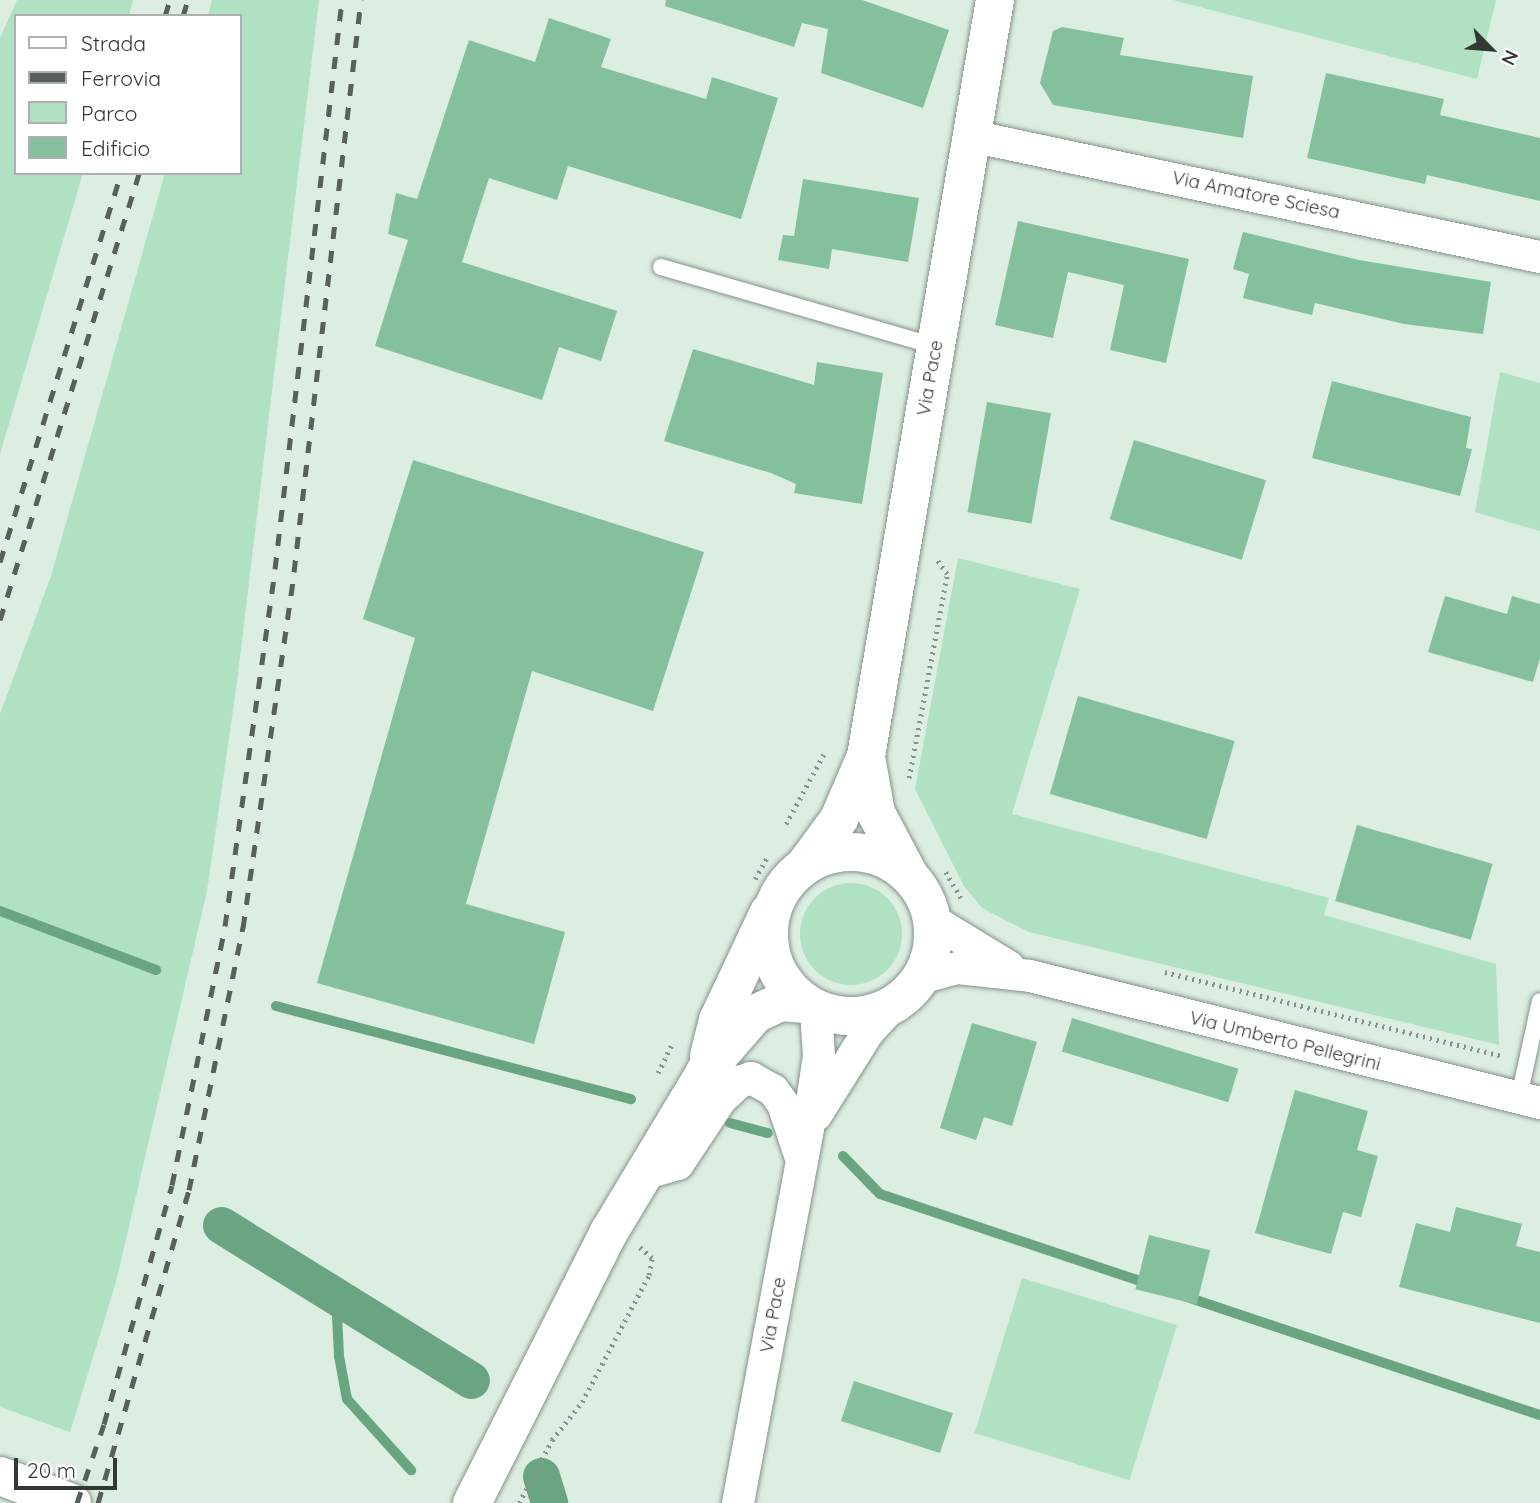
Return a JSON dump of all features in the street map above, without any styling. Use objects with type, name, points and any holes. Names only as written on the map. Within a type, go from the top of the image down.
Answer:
[{"type":"main road","name":"Via Pace","points":[[806,864],[839,819],[866,756],[995,0]]},
{"type":"main road","name":"Via Pace","points":[[866,756],[876,813],[924,868]]},
{"type":"main road","points":[[472,1503],[547,1362],[609,1232],[659,1156],[705,1072],[755,1014],[780,1002],[841,1016],[868,1015],[893,1005],[920,978],[948,911],[924,896],[924,868],[859,851],[832,853],[806,864],[785,883],[718,1020],[705,1072]]},
{"type":"main road","points":[[772,908],[768,934],[772,961],[785,985],[811,1007]]},
{"type":"main road","points":[[0,1476],[72,1503]]},
{"type":"street","name":"Via Amatore Sciesa","points":[[971,136],[1540,257]]},
{"type":"street","points":[[948,911],[1030,976]]},
{"type":"street","points":[[920,978],[958,968],[1030,976]]},
{"type":"street","name":"Via Umberto Pellegrini","points":[[1030,976],[1529,1100]]},
{"type":"street","name":"Via Pace","points":[[808,1128],[854,1052],[893,1005]]},
{"type":"street","name":"Via Pace","points":[[738,1503],[819,1056],[811,1007]]},
{"type":"street","points":[[659,1156],[678,1164],[721,1099],[739,1082],[751,1078],[773,1090],[783,1104],[801,1160]]},
{"type":"lane","points":[[661,267],[935,346]]},
{"type":"lane","points":[[1529,1100],[1526,1063],[1540,1001]]},
{"type":"path","points":[[908,784],[947,574],[930,552]]},
{"type":"path","points":[[924,868],[948,911]]},
{"type":"path","points":[[1159,971],[1526,1063]]},
{"type":"path","points":[[519,1503],[552,1440],[582,1402],[649,1275],[652,1258],[641,1249]]},
{"type":"green space","points":[[17,0],[133,0],[130,14],[14,14],[14,175],[82,175],[0,454],[0,38]]},
{"type":"green space","points":[[212,0],[319,0],[237,682],[207,891],[116,1282],[70,1432],[0,1407],[0,714],[51,576],[164,175],[242,175],[242,14],[208,14]]},
{"type":"green space","points":[[1173,0],[1496,0],[1477,79]]},
{"type":"green space","points":[[1500,372],[1540,383],[1540,531],[1475,512]]},
{"type":"green space","points":[[958,558],[1080,589],[1012,814],[1329,898],[1324,915],[1496,964],[1499,1045],[1029,932],[982,908],[964,886],[915,789]]},
{"type":"green space","points":[[851,883],[870,887],[887,898],[898,915],[902,934],[898,953],[887,970],[870,981],[851,985],[832,981],[815,970],[804,953],[800,934],[804,915],[815,898],[832,887]]},
{"type":"green space","points":[[1022,1278],[1177,1325],[1130,1480],[975,1433]]},
{"type":"building","points":[[666,0],[862,0],[949,30],[923,108],[821,73],[828,29],[802,23],[794,47],[665,6]]},
{"type":"building","points":[[549,18],[611,39],[601,67],[706,99],[712,77],[778,98],[741,219],[568,166],[557,200],[489,178],[462,262],[617,311],[601,361],[559,347],[542,400],[375,346],[408,240],[388,234],[396,193],[417,199],[469,40],[535,62]]},
{"type":"building","points":[[1062,27],[1124,38],[1120,55],[1253,76],[1243,138],[1053,105],[1040,83],[1053,31]]},
{"type":"building","points":[[1326,73],[1444,99],[1440,115],[1540,138],[1540,201],[1427,175],[1425,184],[1307,158]]},
{"type":"building","points":[[803,179],[919,198],[908,262],[832,249],[829,269],[778,260],[783,235],[794,236]]},
{"type":"building","points":[[1018,221],[1189,259],[1166,363],[1110,350],[1124,285],[1068,272],[1053,338],[995,325]]},
{"type":"building","points":[[1243,232],[1359,260],[1491,282],[1483,334],[1404,324],[1315,303],[1312,315],[1243,298],[1249,274],[1233,269]]},
{"type":"building","points":[[693,349],[814,385],[817,362],[883,373],[862,504],[794,493],[796,484],[771,473],[664,441]]},
{"type":"building","points":[[1332,381],[1471,417],[1466,448],[1472,449],[1460,496],[1312,458]]},
{"type":"building","points":[[987,402],[1051,413],[1032,524],[968,512]]},
{"type":"building","points":[[1134,440],[1266,480],[1242,560],[1110,519]]},
{"type":"building","points":[[413,460],[704,552],[653,711],[532,671],[466,904],[565,932],[534,1044],[317,983],[415,638],[363,619]]},
{"type":"building","points":[[1445,596],[1507,614],[1512,596],[1540,604],[1540,658],[1533,682],[1428,652]]},
{"type":"building","points":[[1078,696],[1235,741],[1207,839],[1050,794]]},
{"type":"building","points":[[1357,825],[1493,864],[1471,940],[1335,901]]},
{"type":"building","points":[[1072,1018],[1238,1069],[1228,1102],[1062,1051]]},
{"type":"building","points":[[972,1023],[1037,1042],[1012,1126],[984,1117],[976,1140],[940,1128]]},
{"type":"building","points":[[1295,1090],[1368,1111],[1357,1150],[1378,1156],[1361,1217],[1343,1212],[1331,1254],[1255,1233]]},
{"type":"building","points":[[1456,1207],[1522,1224],[1516,1246],[1540,1252],[1540,1323],[1399,1287],[1416,1223],[1450,1232]]},
{"type":"building","points":[[1149,1235],[1210,1250],[1197,1305],[1135,1289]]},
{"type":"building","points":[[854,1381],[953,1413],[940,1453],[841,1421]]},
{"type":"waterway","points":[[0,911],[156,970]]},
{"type":"waterway","points":[[276,1006],[631,1099]]},
{"type":"waterway","points":[[730,1123],[768,1133]]},
{"type":"waterway","points":[[843,1156],[880,1194],[1149,1284]]},
{"type":"waterway","points":[[221,1225],[471,1380]]},
{"type":"waterway","points":[[336,1296],[339,1356],[347,1399],[411,1470]]},
{"type":"waterway","points":[[1184,1296],[1540,1415]]},
{"type":"waterway","points":[[541,1476],[549,1503]]},
{"type":"railway","points":[[166,14],[170,0]]},
{"type":"railway","points":[[184,14],[188,0]]},
{"type":"railway","points":[[77,1503],[104,1424],[172,1185],[225,926],[275,569],[342,0]]},
{"type":"railway","points":[[98,1503],[189,1190],[243,928],[294,572],[361,0]]},
{"type":"railway","points":[[0,562],[120,175]]},
{"type":"railway","points":[[0,620],[138,175]]}]
